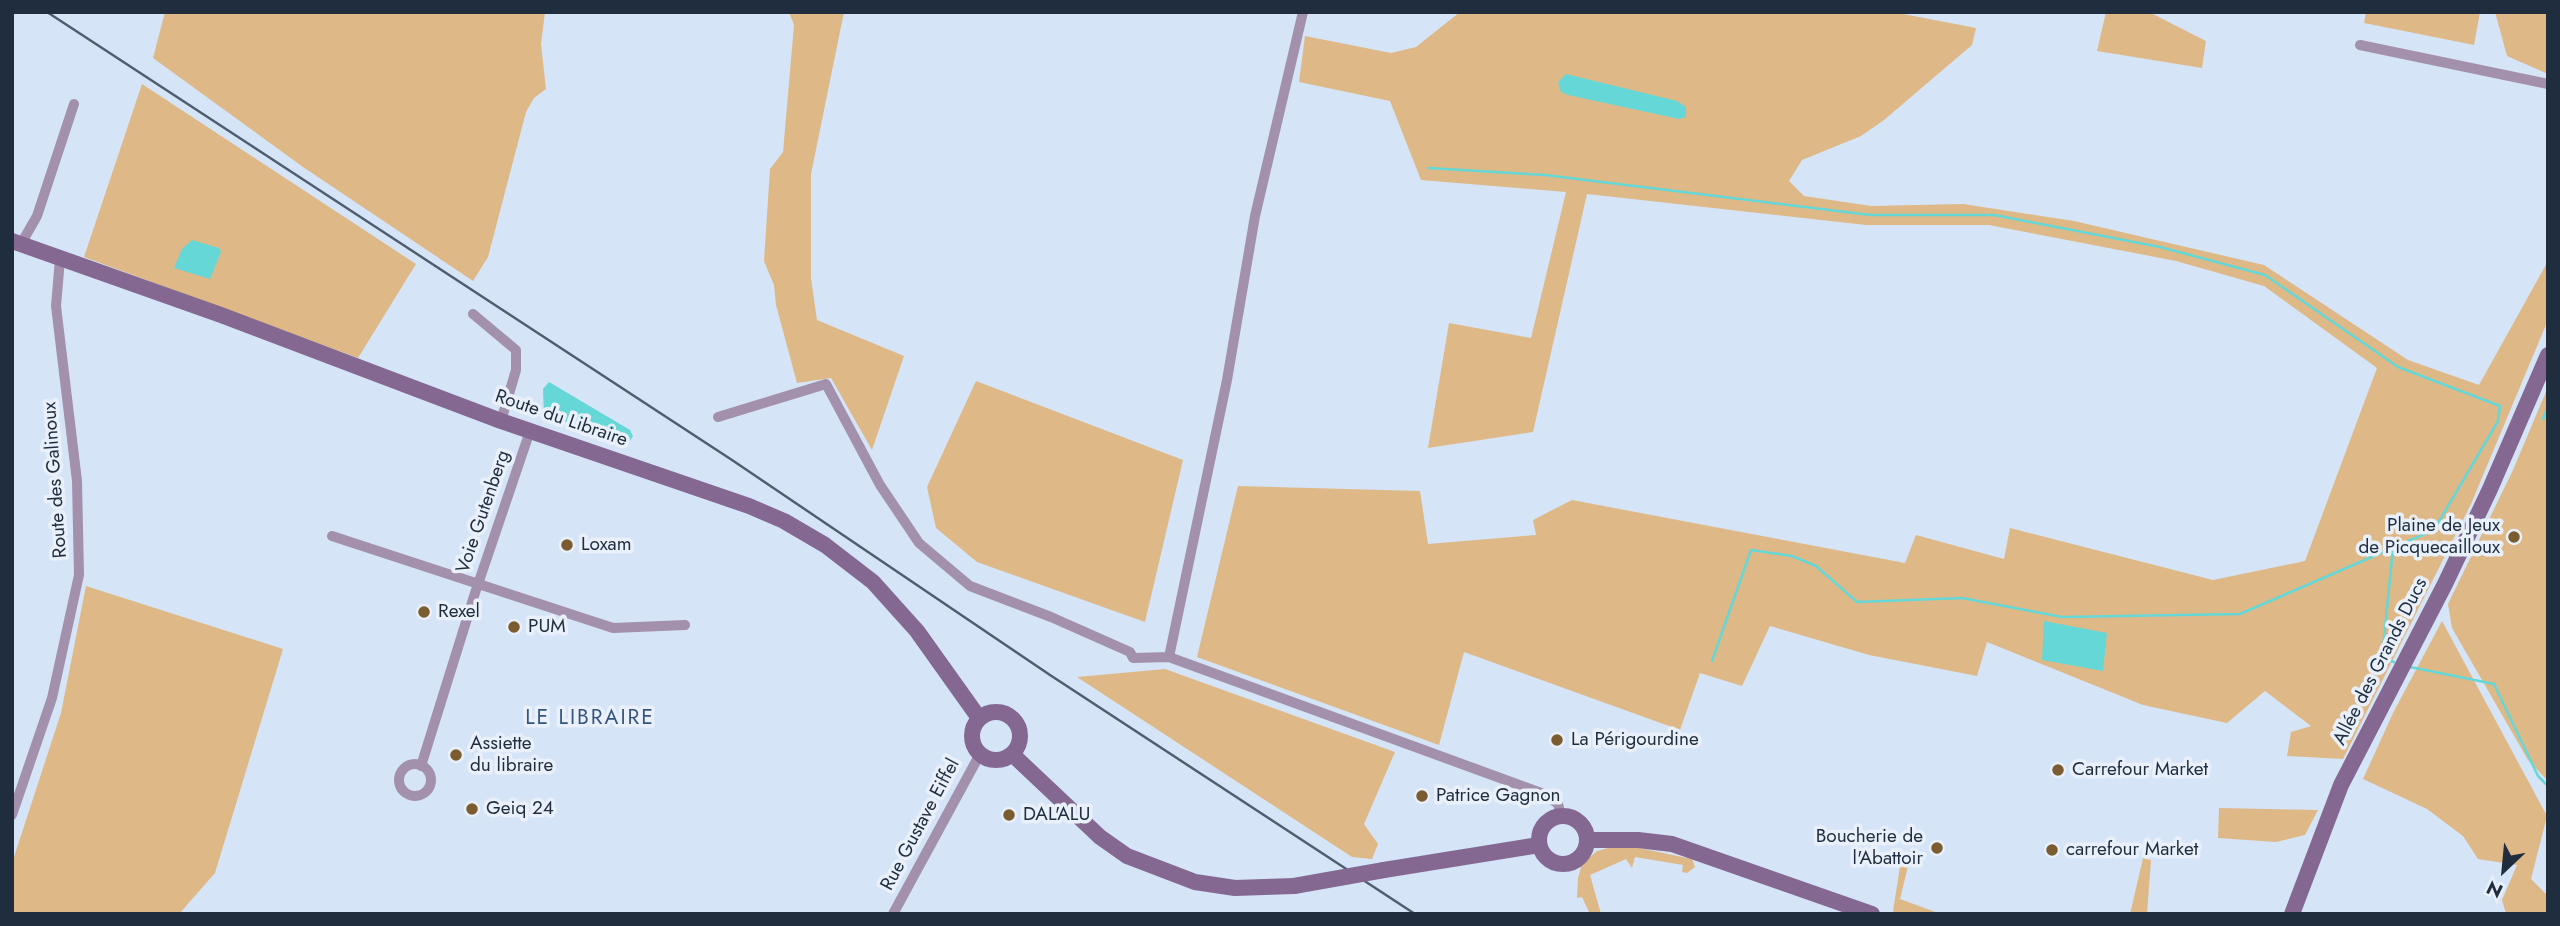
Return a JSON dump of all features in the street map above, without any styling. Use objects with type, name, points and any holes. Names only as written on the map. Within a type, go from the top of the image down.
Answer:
[{"type":"main road","name":"Route du Libraire","points":[[17,243],[221,315],[501,421],[749,506],[825,545],[892,602],[979,718]]},
{"type":"main road","name":"Allée des Grands Ducs","points":[[2292,914],[2341,785],[2445,584],[2548,355]]},
{"type":"main road","points":[[993,712],[1013,719],[1020,732],[1020,741],[1012,754],[999,760],[980,754],[972,740],[974,724],[979,718],[993,712]]},
{"type":"main road","points":[[1012,754],[1100,837],[1127,856],[1195,882],[1235,888],[1294,886],[1539,845]]},
{"type":"main road","points":[[1561,815],[1569,816],[1582,825],[1587,840],[1577,860],[1562,864],[1547,858],[1539,845],[1541,829],[1546,822],[1561,815]]},
{"type":"main road","points":[[1587,840],[1638,839],[1671,844],[1872,914]]},
{"type":"street","points":[[1169,657],[1227,380],[1255,216],[1303,12]]},
{"type":"street","points":[[2360,45],[2548,84]]},
{"type":"street","points":[[17,243],[37,216],[74,104]]},
{"type":"street","name":"Route des Galinoux","points":[[12,815],[52,698],[79,575],[77,481],[56,306],[61,259]]},
{"type":"street","points":[[472,314],[516,350],[516,370],[501,421]]},
{"type":"street","points":[[718,417],[826,384],[880,485],[919,543],[970,586],[1074,627],[1130,652],[1133,658],[1169,657],[1544,794],[1558,804],[1561,815]]},
{"type":"street","name":"Voie Gutenberg","points":[[421,766],[478,584],[530,431]]},
{"type":"street","points":[[332,536],[613,628],[685,625]]},
{"type":"street","name":"Rue Gustave Eiffel","points":[[893,914],[980,754]]},
{"type":"shaded area","points":[[165,12],[545,12],[541,44],[546,89],[534,98],[526,112],[488,257],[473,281],[303,167],[153,58]]},
{"type":"shaded area","points":[[789,12],[844,12],[811,174],[811,278],[817,320],[904,356],[872,450],[831,378],[797,383],[776,305],[774,285],[764,261],[770,169],[783,152],[794,25]]},
{"type":"shaded area","points":[[1460,12],[1893,12],[1976,28],[1972,45],[1884,120],[1861,136],[1802,160],[1789,181],[1804,196],[1871,206],[1963,204],[2074,221],[2264,265],[2408,360],[2479,385],[2548,261],[2548,320],[2471,504],[2343,759],[2287,756],[2291,732],[2311,726],[2265,691],[2227,723],[2143,705],[1987,642],[1977,676],[1869,655],[1770,626],[1742,686],[1700,673],[1680,730],[1464,652],[1439,745],[1197,657],[1238,486],[1420,491],[1428,544],[1536,535],[1533,520],[1572,500],[1905,563],[1916,535],[2004,559],[2010,528],[2213,580],[2305,561],[2377,368],[2264,286],[2176,261],[1989,225],[1866,225],[1587,194],[1533,432],[1428,448],[1449,323],[1531,338],[1566,192],[1421,180],[1390,101],[1299,82],[1305,36],[1391,53],[1416,47]]},
{"type":"shaded area","points":[[2106,12],[2149,12],[2206,41],[2202,68],[2097,51]]},
{"type":"shaded area","points":[[2366,12],[2480,12],[2474,45],[2364,23]]},
{"type":"shaded area","points":[[2495,12],[2548,12],[2548,74],[2507,56]]},
{"type":"shaded area","points":[[1566,74],[1677,101],[1686,107],[1686,117],[1679,119],[1568,95],[1561,92],[1558,82]]},
{"type":"shaded area","points":[[142,84],[416,264],[358,358],[84,257]]},
{"type":"shaded area","points":[[192,240],[219,248],[221,252],[210,279],[174,268],[182,249]]},
{"type":"shaded area","points":[[976,381],[1183,460],[1145,622],[977,562],[936,528],[927,487]]},
{"type":"shaded area","points":[[549,382],[630,430],[633,436],[629,442],[544,415],[543,389]]},
{"type":"shaded area","name":"Plaine de Jeux de Picquecailloux","points":[[2548,387],[2548,781],[2528,760],[2452,628],[2448,604],[2513,470]]},
{"type":"shaded area","points":[[86,586],[283,649],[215,873],[179,914],[12,914],[12,863],[61,713]]},
{"type":"shaded area","points":[[2044,621],[2107,633],[2103,671],[2042,660]]},
{"type":"shaded area","points":[[2442,621],[2547,816],[2531,879],[2548,896],[2548,914],[2506,914],[2502,900],[2517,865],[2478,859],[2463,836],[2427,809],[2363,779],[2394,711]]},
{"type":"shaded area","points":[[1165,669],[1395,752],[1364,824],[1378,844],[1372,859],[1352,857],[1077,677]]},
{"type":"shaded area","points":[[2219,808],[2318,810],[2305,835],[2276,842],[2218,838]]},
{"type":"shaded area","points":[[1612,847],[1634,847],[1692,859],[1695,867],[1687,873],[1682,872],[1683,865],[1635,857],[1632,868],[1626,859],[1590,875],[1601,914],[1590,914],[1582,897],[1577,898],[1582,864],[1597,851]]},
{"type":"shaded area","points":[[1912,850],[1900,899],[1941,914],[1896,914],[1893,911],[1902,854]]},
{"type":"shaded area","points":[[2143,858],[2151,860],[2147,914],[2130,914]]},
{"type":"waterway","points":[[1428,168],[1545,175],[1870,215],[1994,215],[2160,247],[2265,275],[2398,367],[2500,406],[2498,421],[2434,530],[2240,614],[2062,617],[1962,598],[1857,602],[1816,566],[1792,556],[1751,550],[1712,661]]},
{"type":"waterway","points":[[2543,419],[2548,406]]},
{"type":"waterway","points":[[2393,548],[2382,658],[2394,662]]},
{"type":"waterway","points":[[2410,667],[2494,684],[2538,776],[2548,786]]},
{"type":"railway","points":[[47,12],[732,460],[1050,675],[1415,914]]},
{"type":"place","name":"Plaine de Jeux de Picquecailloux","points":[[2514,537]]},
{"type":"place","name":"Loxam","points":[[567,545]]},
{"type":"place","name":"Rexel","points":[[424,612]]},
{"type":"place","name":"PUM","points":[[514,627]]},
{"type":"place","name":"La Périgourdine","points":[[1557,740]]},
{"type":"place","name":"Assiette du libraire","points":[[456,755]]},
{"type":"place","name":"Carrefour Market","points":[[2058,770]]},
{"type":"place","name":"Patrice Gagnon","points":[[1422,796]]},
{"type":"place","name":"Geiq 24","points":[[472,809]]},
{"type":"place","name":"DAL'ALU","points":[[1009,815]]},
{"type":"place","name":"Boucherie de l'Abattoir","points":[[1937,848]]},
{"type":"place","name":"carrefour Market","points":[[2052,850]]},
{"type":"district","name":"LE LIBRAIRE","points":[[590,719]]}]
